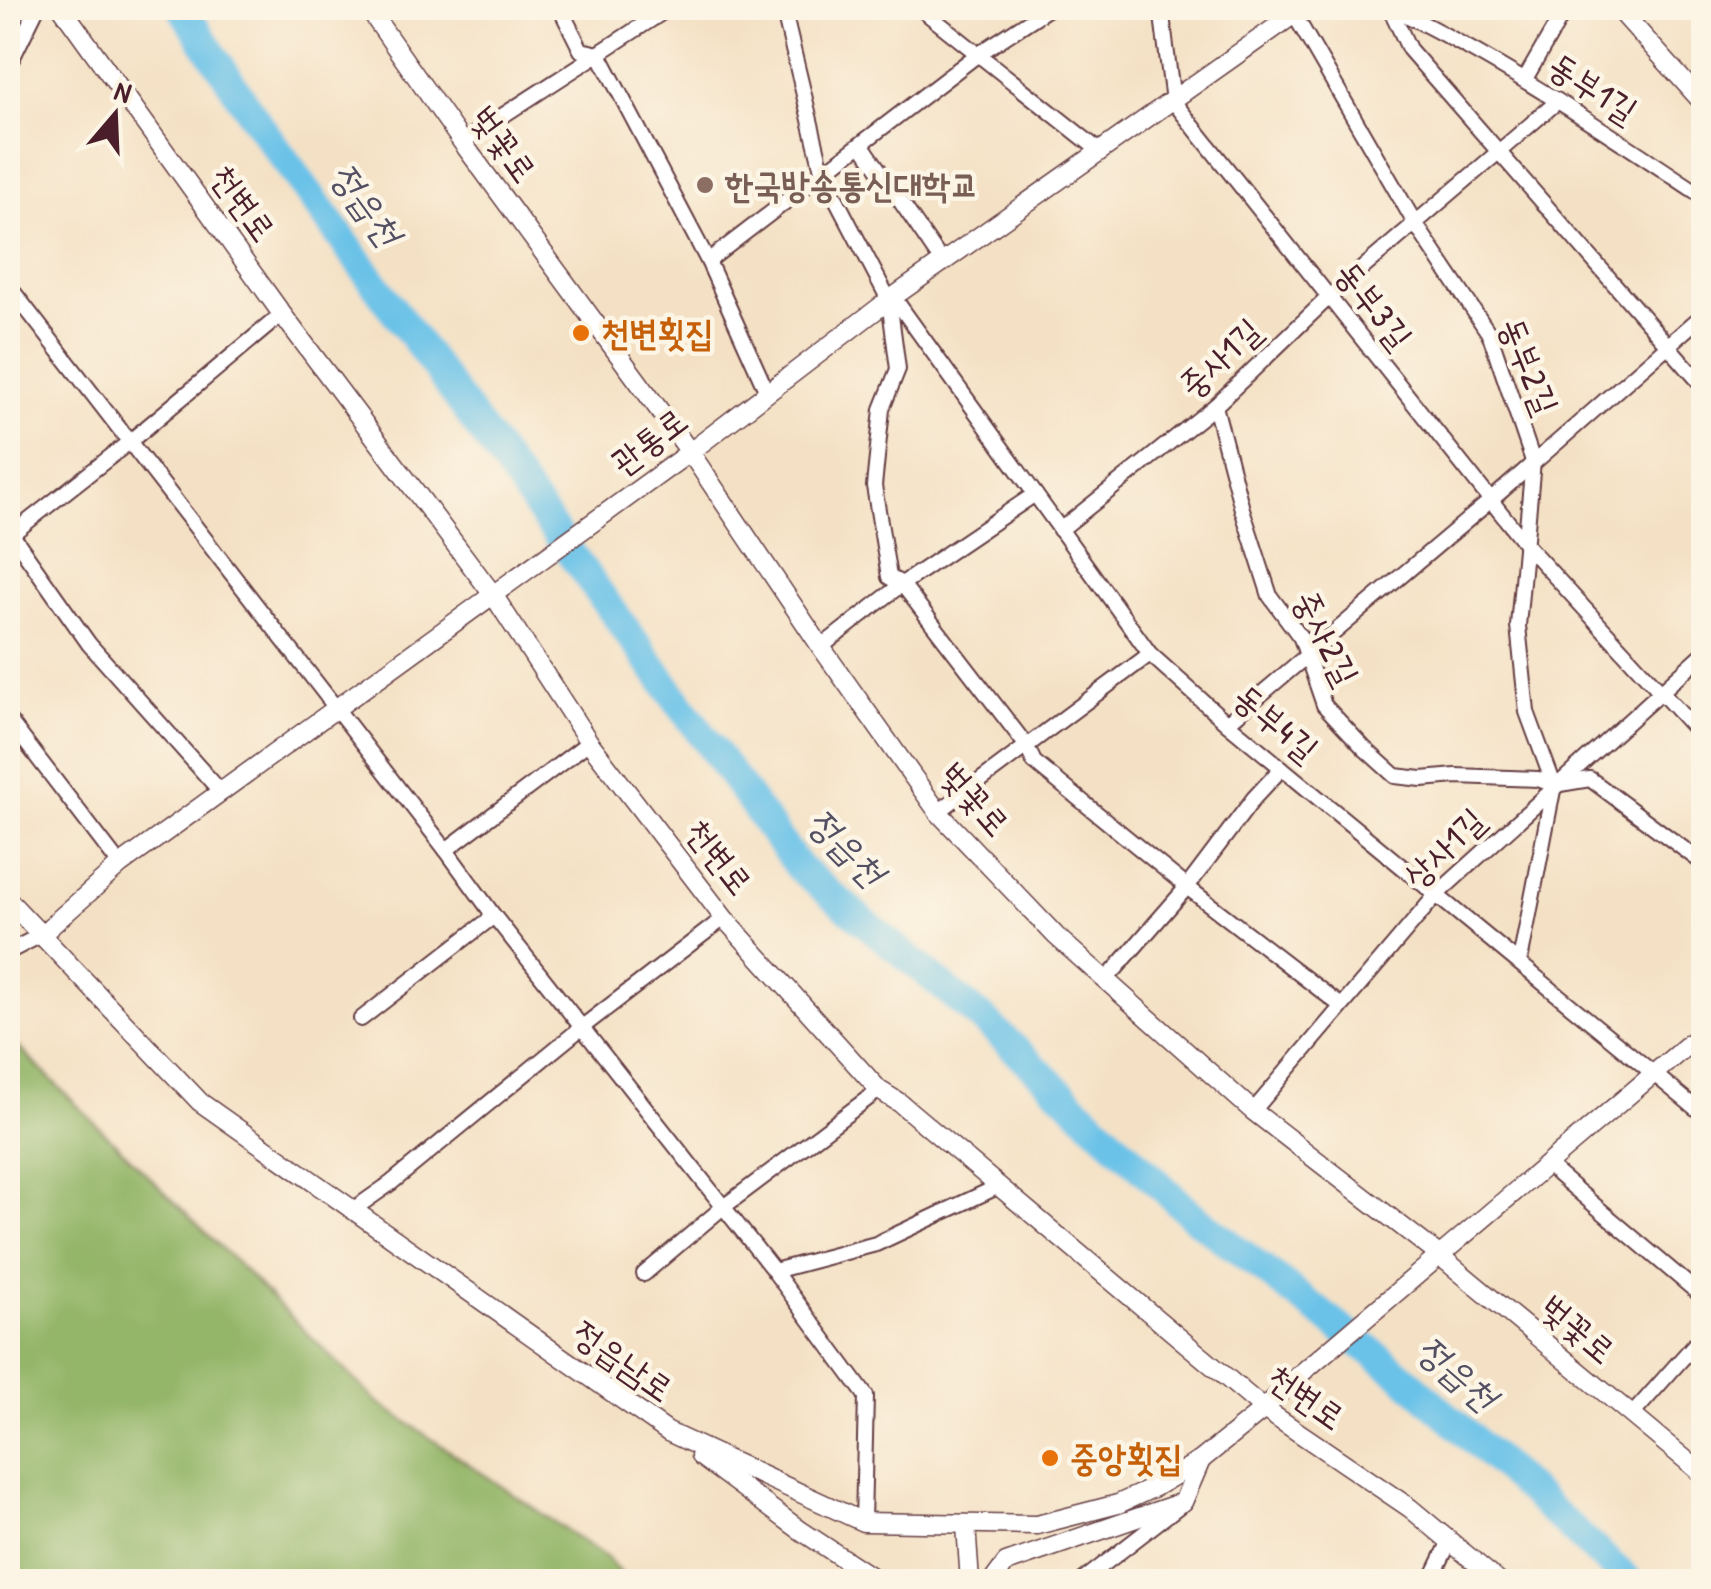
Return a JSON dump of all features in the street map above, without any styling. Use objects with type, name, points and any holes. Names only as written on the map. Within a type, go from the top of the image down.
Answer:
[{"type":"street","points":[[8,67],[37,8]]},
{"type":"street","name":"천변로","points":[[62,8],[282,314],[494,596],[589,742],[724,918],[879,1090],[1264,1409],[1410,1508],[1499,1582]]},
{"type":"street","name":"벚꽃로","points":[[368,8],[690,452],[938,812],[1056,936],[1253,1111],[1439,1256],[1704,1475]]},
{"type":"street","points":[[560,8],[580,50],[599,54]]},
{"type":"street","points":[[462,142],[669,8]]},
{"type":"street","points":[[783,8],[823,174],[892,299],[898,368],[882,409],[874,486],[889,578],[902,584],[1026,745],[1034,762],[1340,1005]]},
{"type":"street","points":[[920,8],[1101,152]]},
{"type":"street","points":[[708,261],[977,55],[1048,8]]},
{"type":"street","points":[[1162,8],[1173,102]]},
{"type":"street","points":[[1391,8],[1409,49],[1704,387]]},
{"type":"street","name":"동부1길","points":[[1391,8],[1452,37],[1526,80],[1704,196]]},
{"type":"street","points":[[1526,80],[1566,8]]},
{"type":"street","points":[[1618,8],[1704,104]]},
{"type":"street","name":"관통로","points":[[41,935],[120,865],[494,596],[942,262],[1298,10]]},
{"type":"street","name":"동부2길","points":[[1298,10],[1416,225],[1490,335],[1533,461],[1518,626],[1527,712],[1554,785]]},
{"type":"street","points":[[599,54],[708,261],[767,392]]},
{"type":"street","name":"중사1길","points":[[1060,530],[1215,406],[1329,297],[1558,101]]},
{"type":"street","name":"동부3길","points":[[1173,102],[1490,502],[1704,740]]},
{"type":"street","points":[[862,145],[942,262]]},
{"type":"street","points":[[8,285],[581,1028],[774,1271],[866,1396],[863,1522]]},
{"type":"street","name":"동부4길","points":[[892,299],[1150,654],[1282,768],[1704,1114]]},
{"type":"street","points":[[222,792],[89,644],[9,533],[128,444],[282,314]]},
{"type":"street","points":[[1228,723],[1490,502],[1704,314]]},
{"type":"street","name":"중사2길","points":[[1215,406],[1270,596],[1301,638],[1324,705],[1395,776],[1538,778],[1554,785],[1590,779],[1704,864]]},
{"type":"street","points":[[821,647],[902,584],[1035,494]]},
{"type":"street","name":"상사1길","points":[[1253,1111],[1437,894],[1704,653]]},
{"type":"street","points":[[938,812],[1150,654]]},
{"type":"street","points":[[8,719],[120,865]]},
{"type":"street","points":[[446,850],[589,742]]},
{"type":"street","points":[[1105,981],[1282,768]]},
{"type":"street","points":[[1520,961],[1554,785]]},
{"type":"street","name":"정읍남로","points":[[8,900],[200,1102],[668,1432],[863,1522],[1037,1526],[1096,1510],[1155,1487],[1200,1460],[1264,1409],[1704,1031]]},
{"type":"street","points":[[361,1018],[494,916]]},
{"type":"street","points":[[354,1210],[724,918]]},
{"type":"street","points":[[8,952],[41,935]]},
{"type":"street","points":[[644,1274],[722,1208],[879,1090]]},
{"type":"street","points":[[1546,1164],[1704,1298]]},
{"type":"street","points":[[774,1271],[876,1244],[998,1187]]},
{"type":"street","points":[[1631,1416],[1704,1334]]},
{"type":"street","points":[[668,1432],[800,1530],[880,1582]]},
{"type":"street","points":[[1082,1582],[1183,1502],[1200,1460]]},
{"type":"street","points":[[992,1582],[1006,1564],[1183,1502]]},
{"type":"street","points":[[966,1525],[970,1582]]},
{"type":"street","points":[[1430,1582],[1450,1541]]},
{"type":"green space","points":[[8,1037],[376,1401],[607,1558],[627,1581],[8,1581]]},
{"type":"waterway","name":"정읍천","points":[[182,8],[258,123],[799,868],[986,1022],[1193,1216],[1403,1376],[1630,1582]]},
{"type":"place","name":"한국방송통신대학교","points":[[705,185]]},
{"type":"place","name":"천변횟집","points":[[581,333]]},
{"type":"place","name":"중앙횟집","points":[[1050,1458]]}]
